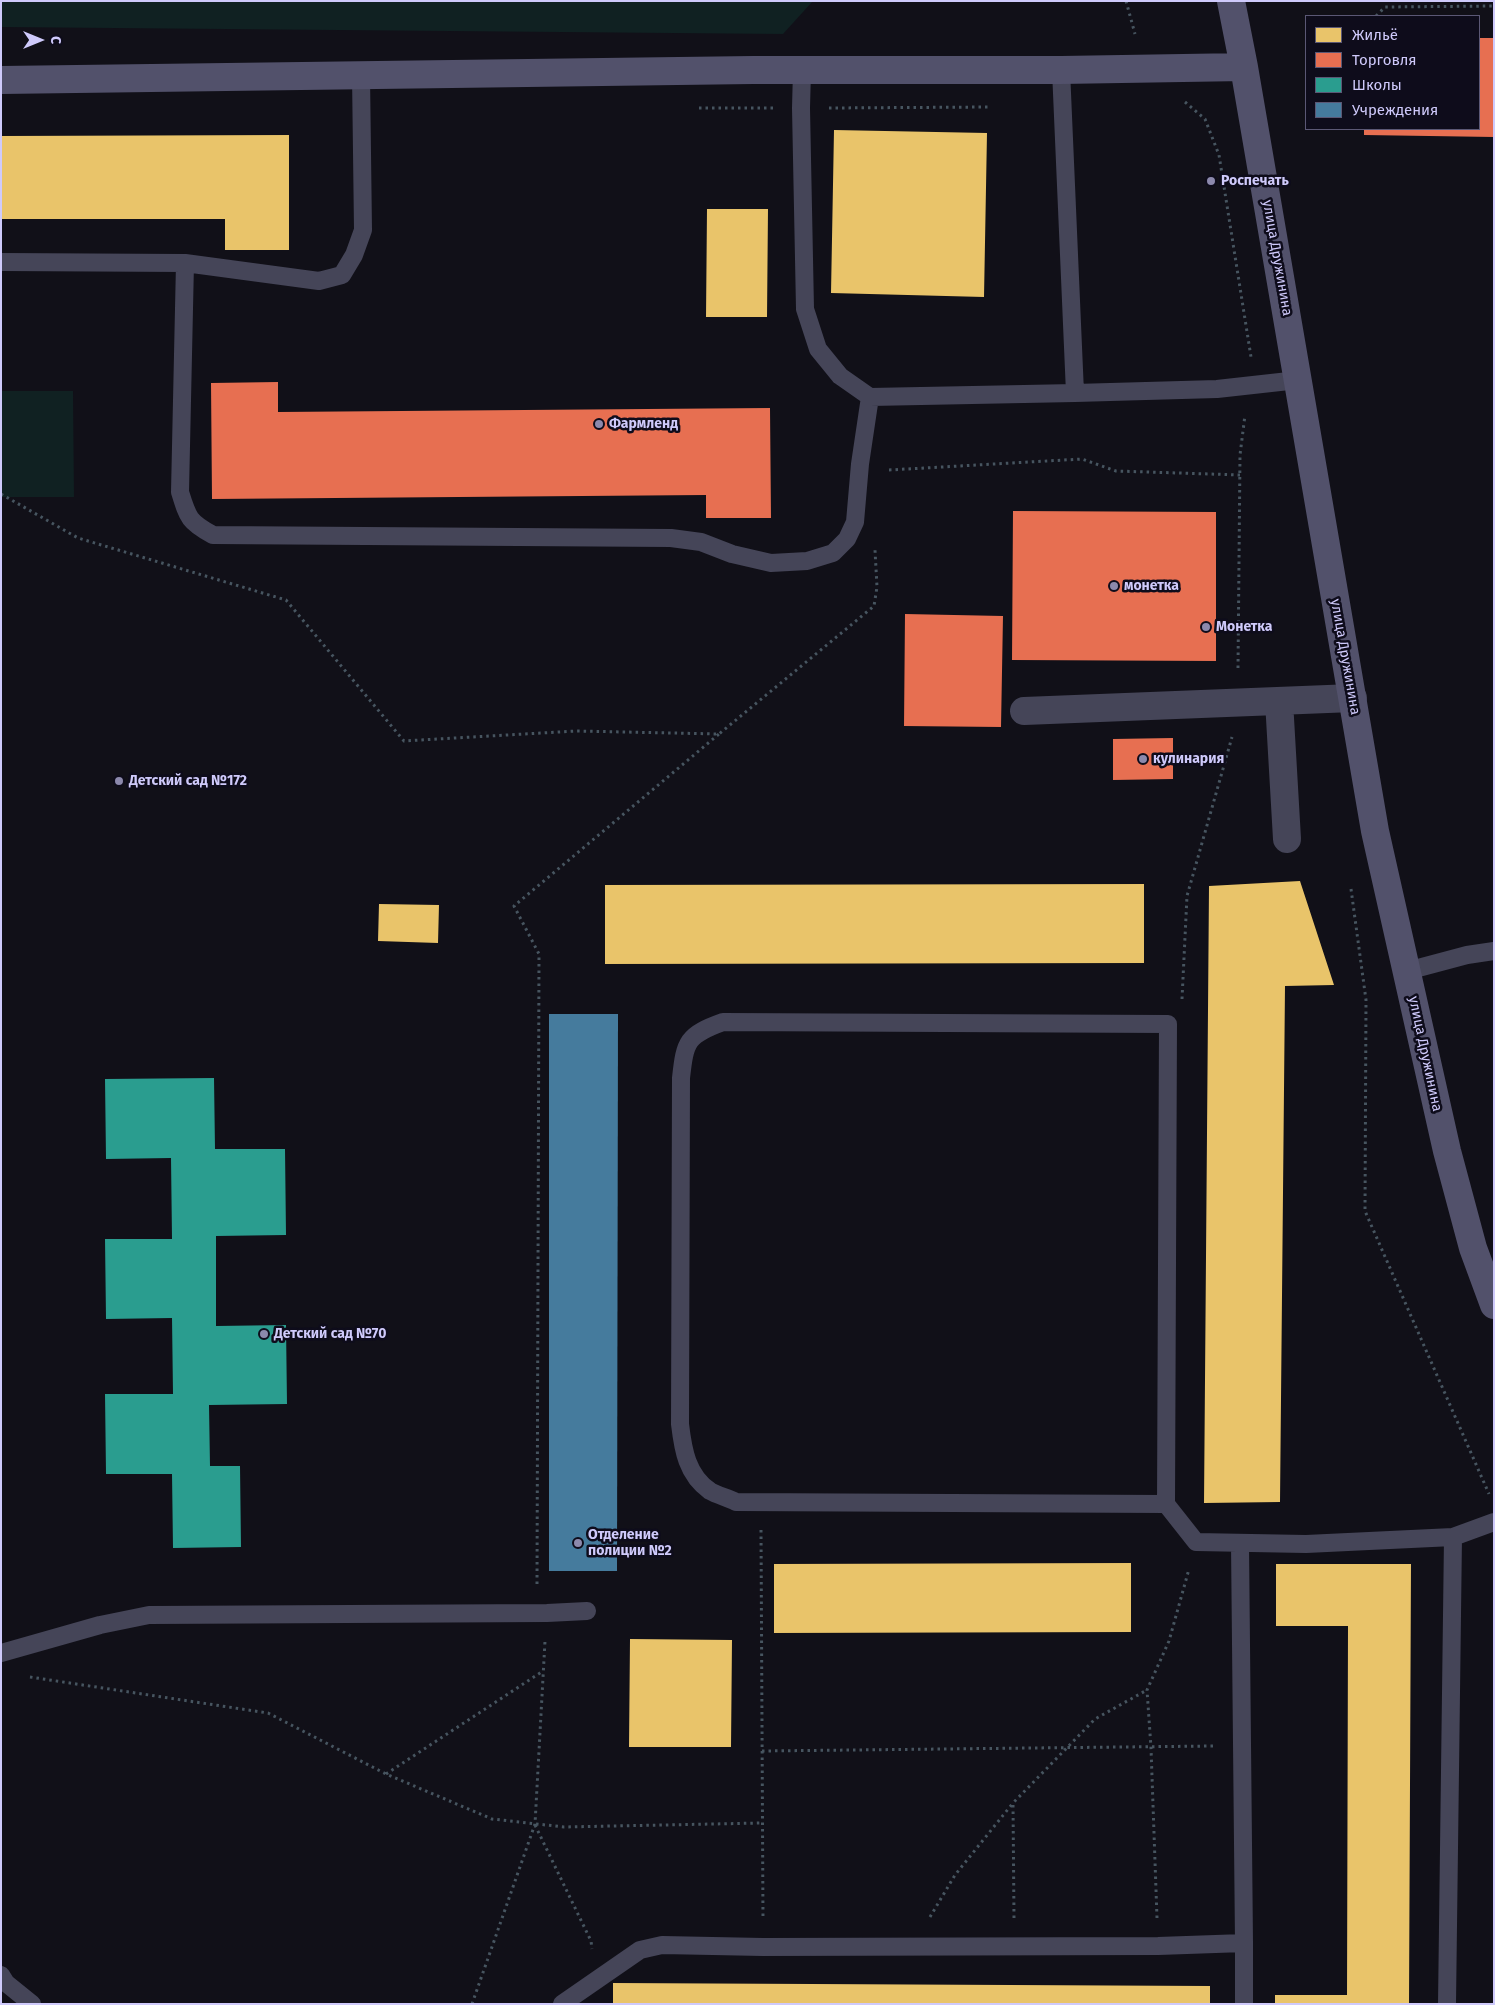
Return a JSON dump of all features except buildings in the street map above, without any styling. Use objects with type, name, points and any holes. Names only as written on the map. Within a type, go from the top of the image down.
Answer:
[{"type":"main road","name":"улица Дружинина","points":[[1230,1],[1244,67],[1375,831],[1447,1151],[1472,1248],[1494,1305]]},
{"type":"main road","points":[[1,80],[802,70],[1061,70],[1244,67]]},
{"type":"street","points":[[1024,711],[1352,698]]},
{"type":"street","points":[[1279,702],[1287,839]]},
{"type":"lane","points":[[802,70],[805,309],[818,349],[840,376],[870,397],[1217,389],[1298,380]]},
{"type":"lane","points":[[1061,70],[1075,393]]},
{"type":"lane","points":[[1,262],[185,263],[319,282],[342,275],[354,255],[364,230],[361,75]]},
{"type":"lane","points":[[185,263],[180,492],[187,512],[196,526],[213,536],[671,538],[701,542],[732,554],[771,563],[807,561],[832,553],[847,539],[855,522],[860,464],[870,397]]},
{"type":"lane","points":[[1407,970],[1467,955],[1494,951]]},
{"type":"lane","points":[[1166,1504],[736,1502],[710,1490],[691,1472],[682,1446],[680,1424],[681,1078],[684,1056],[691,1038],[705,1029],[723,1022],[1168,1024],[1166,1504],[1196,1542],[1306,1544],[1453,1537],[1494,1522]]},
{"type":"lane","points":[[1447,2004],[1453,1537]]},
{"type":"lane","points":[[1240,1544],[1244,2004]]},
{"type":"lane","points":[[1,1653],[100,1625],[149,1615],[542,1613],[587,1611]]},
{"type":"lane","points":[[562,2004],[640,1950],[662,1945],[1014,1947],[1158,1946],[1244,1943]]},
{"type":"lane","points":[[1,1975],[6,1983],[32,2004]]},
{"type":"path","points":[[1126,1],[1145,69],[1205,118],[1219,155],[1251,361],[1240,455],[1238,670]]},
{"type":"path","points":[[1377,15],[1386,7],[1494,6]]},
{"type":"path","points":[[881,471],[1082,460],[1116,471],[1240,475]]},
{"type":"path","points":[[1,494],[78,538],[286,600],[404,741],[576,731],[719,734]]},
{"type":"path","points":[[472,2004],[535,1824],[544,1671],[542,1613],[539,954],[514,906],[874,606],[877,587],[875,548]]},
{"type":"path","points":[[1168,1024],[1182,1016],[1187,896],[1234,729]]},
{"type":"path","points":[[1350,886],[1366,1000],[1366,1211],[1490,1496]]},
{"type":"path","points":[[761,1503],[763,1947]]},
{"type":"path","points":[[1158,1946],[1151,1748],[1147,1690],[1169,1641],[1196,1542]]},
{"type":"path","points":[[386,1774],[544,1671]]},
{"type":"path","points":[[22,1674],[29,1677],[268,1713],[386,1774],[492,1819],[564,1827],[762,1823]]},
{"type":"path","points":[[912,1947],[955,1875],[1013,1803],[1095,1719],[1147,1690]]},
{"type":"path","points":[[762,1751],[1151,1748],[1241,1745]]},
{"type":"path","points":[[1013,1803],[1014,1947]]},
{"type":"path","points":[[535,1824],[591,1941],[596,1981]]},
{"type":"shaded area","points":[[1,1],[813,1],[783,34],[1,27]]},
{"type":"shaded area","points":[[1,391],[73,391],[74,497],[1,497]]},
{"type":"place","name":"Роспечать","points":[[1211,181]]},
{"type":"place","name":"Фармленд","points":[[599,424]]},
{"type":"place","name":"монетка","points":[[1114,586]]},
{"type":"place","name":"Монетка","points":[[1206,627]]},
{"type":"place","name":"кулинария","points":[[1143,759]]},
{"type":"place","name":"Детский сад №172","points":[[119,781]]},
{"type":"place","name":"Детский сад №70","points":[[264,1334]]},
{"type":"place","name":"Отделение полиции №2","points":[[578,1543]]}]
